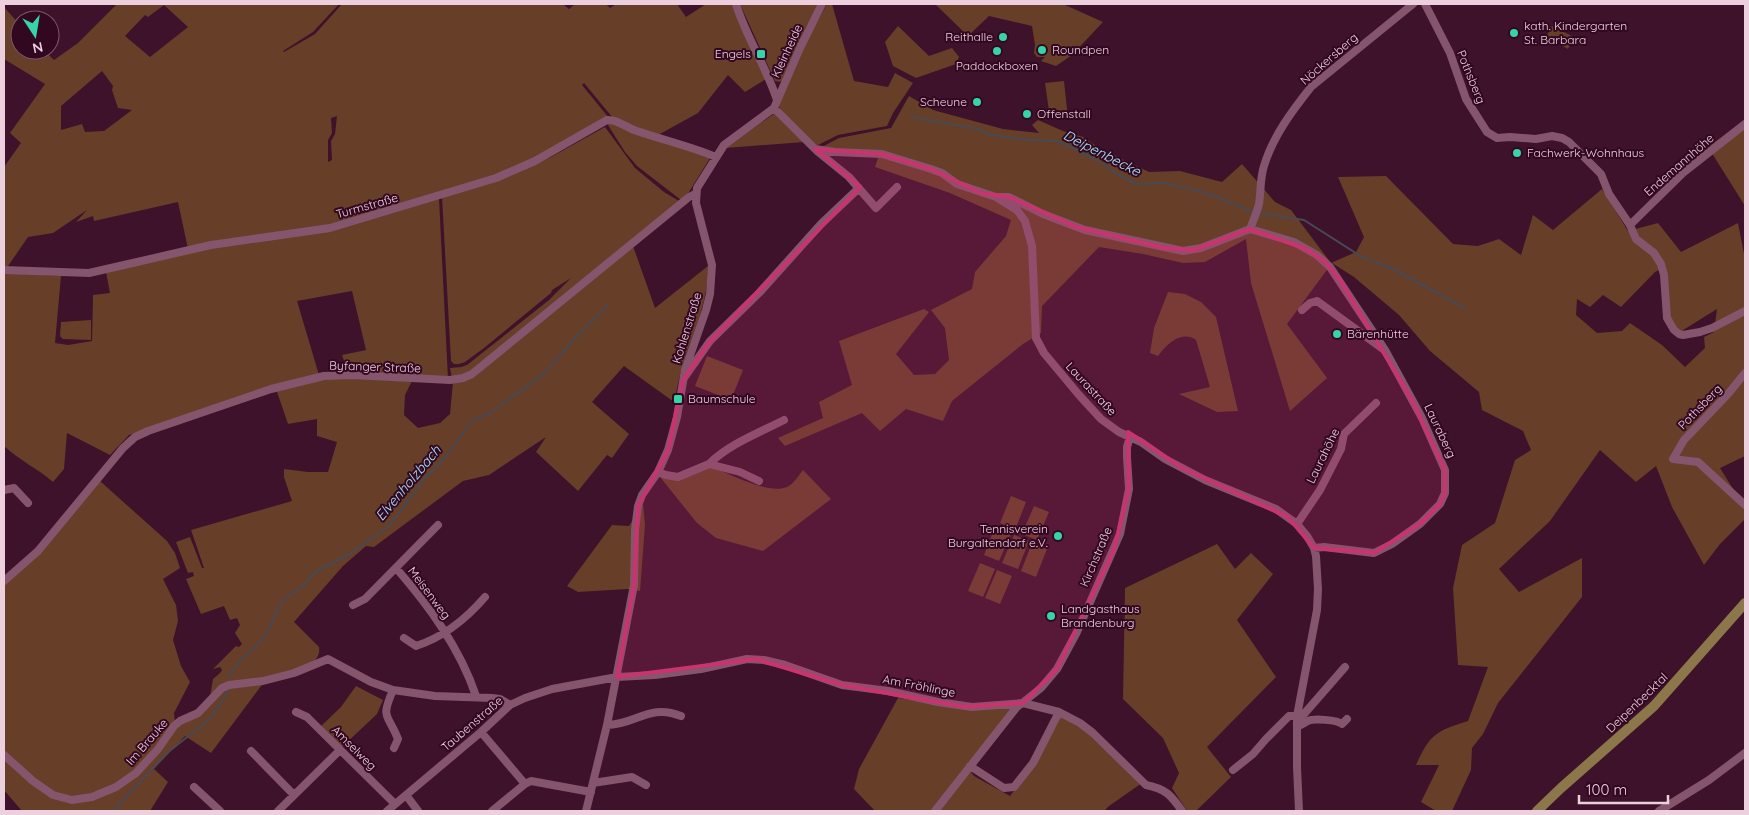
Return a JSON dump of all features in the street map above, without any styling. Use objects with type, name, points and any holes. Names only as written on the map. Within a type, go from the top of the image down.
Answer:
[{"type":"main road","name":"Deipenbecktal","points":[[1537,811],[1654,706],[1745,603]]},
{"type":"street","points":[[736,4],[744,25],[769,75],[776,104],[815,149],[849,177],[876,208],[896,186]]},
{"type":"street","name":"Kleinheide","points":[[776,104],[800,48],[822,4]]},
{"type":"street","name":"Nöckersberg","points":[[1250,229],[1259,203],[1263,167],[1286,120],[1311,87],[1413,4]]},
{"type":"street","name":"Pothsberg","points":[[1425,4],[1450,53],[1466,98],[1487,132],[1497,138],[1517,137],[1536,139],[1552,136],[1566,140],[1601,174],[1609,194],[1630,225],[1636,239],[1654,253],[1661,264],[1664,274],[1667,318],[1679,334],[1683,335],[1707,330],[1745,311]]},
{"type":"street","points":[[695,194],[699,183],[724,146],[776,104]]},
{"type":"street","name":"Turmstraße","points":[[4,270],[89,273],[211,245],[330,228],[496,178],[535,161],[607,120],[616,120],[635,130],[716,158]]},
{"type":"street","name":"Endemannhöhe","points":[[1630,225],[1684,172],[1745,124]]},
{"type":"street","name":"Laurastraße","points":[[815,149],[835,152],[882,154],[942,173],[957,184],[996,197],[1017,210],[1025,221],[1030,234],[1035,288],[1036,338],[1039,346],[1055,368],[1102,419],[1119,432],[1141,442],[1165,459],[1204,480],[1267,505],[1297,524],[1314,548],[1317,568],[1317,610],[1297,716],[1299,811]]},
{"type":"street","name":"Kohlenstraße","points":[[683,380],[710,341],[758,293],[840,204],[859,188]]},
{"type":"street","name":"Kohlenstraße","points":[[586,811],[607,725],[634,585],[635,530],[638,506],[642,496],[658,472],[673,434],[688,360],[708,302],[712,271],[711,259],[695,194]]},
{"type":"street","name":"Byfanger Straße","points":[[4,580],[38,551],[134,437],[271,388],[324,376],[352,375],[450,380],[463,378],[472,374],[695,194]]},
{"type":"street","points":[[996,197],[1009,197],[1043,214],[1085,230],[1183,251],[1201,248],[1250,229]]},
{"type":"street","name":"Lauraberg","points":[[1250,229],[1294,242],[1325,261],[1385,350],[1422,418],[1445,470],[1445,492],[1440,504],[1420,524],[1392,544],[1374,554],[1324,547],[1314,548]]},
{"type":"street","name":"Lauraberg","points":[[1302,310],[1310,303],[1317,301],[1385,350]]},
{"type":"street","name":"Pothsberg","points":[[1745,373],[1728,394],[1684,440],[1672,459],[1698,462],[1745,505]]},
{"type":"street","name":"Laurahöhe","points":[[1297,524],[1320,490],[1341,449],[1344,434],[1376,403]]},
{"type":"street","points":[[658,472],[678,476],[708,464],[716,456],[736,444],[784,420]]},
{"type":"street","name":"Kirchstraße","points":[[935,811],[1016,708],[1041,688],[1057,669],[1077,632],[1120,534],[1129,489],[1127,447],[1130,437]]},
{"type":"street","points":[[708,464],[740,472],[759,481]]},
{"type":"street","points":[[4,490],[14,488],[28,503]]},
{"type":"street","name":"Meisenweg","points":[[354,605],[365,599],[438,526]]},
{"type":"street","name":"Meisenweg","points":[[396,568],[423,601],[445,633],[468,675],[476,696]]},
{"type":"street","name":"Meisenweg","points":[[404,638],[416,646],[429,642],[445,633],[466,617],[485,597]]},
{"type":"street","name":"Im Brauke","points":[[4,755],[33,781],[53,795],[72,800],[92,797],[116,787],[136,773],[158,749],[174,726],[180,721],[198,713],[217,692],[229,685],[263,681],[294,673],[328,659],[371,682],[393,690],[435,696],[476,696],[500,699],[510,705]]},
{"type":"street","name":"Am Fröhlinge","points":[[617,677],[655,675],[756,659],[785,665],[842,685],[888,690],[965,706],[978,707],[1023,703],[1059,712],[1080,723],[1093,733],[1146,785],[1158,787],[1167,792],[1182,811]]},
{"type":"street","points":[[1233,770],[1253,754],[1283,721],[1290,716],[1304,714],[1345,667]]},
{"type":"street","name":"Taubenstraße","points":[[387,811],[481,732],[510,705],[538,693],[617,677]]},
{"type":"street","points":[[393,690],[386,709],[389,724],[395,731],[398,739],[394,748]]},
{"type":"street","points":[[607,725],[622,724],[635,717],[660,711],[670,711],[681,716]]},
{"type":"street","name":"Amselweg","points":[[296,712],[307,717],[395,804]]},
{"type":"street","points":[[970,766],[1004,788],[1014,787],[1033,763],[1059,712]]},
{"type":"street","points":[[1297,726],[1302,726],[1310,720],[1344,721],[1335,732]]},
{"type":"street","points":[[481,732],[528,782],[591,792]]},
{"type":"street","points":[[278,811],[340,750]]},
{"type":"street","points":[[251,751],[294,795]]},
{"type":"street","points":[[1659,811],[1709,780],[1745,753]]},
{"type":"street","points":[[593,783],[632,777],[646,785]]},
{"type":"street","points":[[492,811],[528,782]]},
{"type":"street","points":[[194,787],[220,811]]},
{"type":"street","points":[[406,795],[418,811]]},
{"type":"highlighted area","points":[[815,149],[882,154],[931,169],[981,193],[1009,197],[1077,227],[1165,248],[1193,250],[1250,229],[1304,248],[1325,261],[1340,280],[1412,400],[1445,470],[1445,493],[1440,504],[1420,524],[1374,553],[1314,548],[1288,517],[1182,468],[1128,432],[1129,489],[1114,550],[1057,669],[1023,703],[965,707],[842,685],[756,659],[617,677],[634,585],[638,506],[668,450],[683,380],[710,341],[860,187]]},
{"type":"shaded area","points":[[117,4],[339,4],[313,32],[284,52],[315,34],[342,4],[563,4],[569,9],[575,4],[606,4],[610,8],[616,4],[677,4],[686,17],[706,4],[732,4],[766,79],[745,92],[728,75],[698,113],[658,135],[613,118],[584,83],[582,85],[609,118],[513,170],[341,224],[188,249],[178,202],[94,221],[93,216],[76,222],[87,210],[53,233],[28,237],[6,269],[4,269],[4,167],[21,143],[10,133],[45,84],[4,59],[4,7],[10,14],[10,60],[60,60],[60,56],[78,43]],"holes":[[[164,5],[188,27],[150,57],[125,36],[145,15],[148,17]],[[102,71],[113,86],[112,90],[118,108],[132,110],[104,131],[85,132],[82,124],[61,130],[61,106]],[[337,116],[335,134],[331,141],[332,160],[328,162],[328,140],[332,133],[331,118]]]},
{"type":"shaded area","points":[[740,4],[819,4],[780,82],[775,81]]},
{"type":"shaded area","points":[[827,4],[832,4],[854,81],[888,87],[895,73],[913,83],[893,113],[887,126],[838,135],[816,146],[786,117],[778,105],[803,48]]},
{"type":"shaded area","points":[[935,4],[1063,4],[1103,22],[1072,55],[1056,66],[1041,61],[1045,57],[1037,57],[1034,53],[1035,45],[1032,26],[989,16],[968,36]]},
{"type":"shaded area","points":[[898,26],[929,56],[952,48],[959,57],[956,64],[916,78],[893,66],[885,42]]},
{"type":"shaded area","points":[[1552,26],[1574,37],[1568,49],[1546,37]]},
{"type":"shaded area","points":[[1064,81],[1068,118],[1050,118],[1045,83]]},
{"type":"shaded area","points":[[909,96],[933,110],[1003,129],[1039,133],[1032,125],[1038,120],[1083,137],[1099,148],[1149,172],[1180,171],[1222,182],[1242,164],[1275,202],[1291,210],[1331,263],[1356,252],[1364,237],[1338,177],[1386,176],[1453,244],[1478,246],[1499,239],[1521,255],[1533,215],[1553,230],[1602,189],[1628,231],[1658,223],[1681,252],[1738,223],[1745,259],[1745,456],[1720,468],[1745,508],[1745,519],[1720,544],[1704,565],[1672,507],[1656,466],[1636,482],[1600,450],[1550,521],[1499,569],[1519,592],[1582,558],[1582,597],[1498,703],[1483,734],[1472,748],[1471,770],[1452,811],[1436,811],[1421,802],[1439,765],[1416,765],[1426,746],[1435,735],[1468,721],[1488,667],[1458,665],[1453,588],[1462,545],[1495,523],[1515,460],[1531,450],[1523,431],[1482,410],[1479,392],[1430,351],[1399,315],[1354,277],[1332,263],[1287,324],[1327,378],[1290,411],[1251,283],[1246,239],[1205,262],[1183,263],[1099,247],[1042,306],[1041,333],[1023,344],[952,401],[943,421],[906,409],[880,431],[862,413],[785,446],[778,438],[823,418],[819,402],[852,385],[839,341],[924,309],[929,312],[896,354],[914,375],[935,374],[949,360],[945,328],[931,310],[972,289],[975,272],[1006,236],[1011,220],[950,193],[875,167],[880,152],[820,148],[839,138],[891,128]],"holes":[[[1661,269],[1671,321],[1680,332],[1717,309],[1714,332],[1704,337],[1705,348],[1685,367],[1662,345],[1630,323],[1622,331],[1597,333],[1576,315],[1577,299],[1590,307],[1603,295],[1621,307],[1655,272]]]},
{"type":"shaded area","points":[[775,113],[804,142],[726,148]]},
{"type":"shaded area","points":[[1745,120],[1745,206],[1708,147]]},
{"type":"shaded area","points":[[611,121],[710,158],[689,192],[681,200],[637,166],[625,152],[606,122]]},
{"type":"shaded area","points":[[605,127],[635,168],[664,192],[679,201],[469,373],[452,378],[450,368],[467,365],[549,300],[571,278],[552,290],[551,293],[465,362],[454,364],[451,361],[442,197],[513,175],[551,157]]},
{"type":"shaded area","points":[[439,198],[448,379],[348,372],[342,355],[366,350],[352,291],[297,301],[319,375],[181,417],[129,435],[110,455],[67,433],[64,469],[53,482],[4,446],[4,273],[61,276],[55,343],[68,345],[92,341],[93,295],[110,293],[106,272],[214,247],[286,236]]},
{"type":"shaded area","points":[[633,246],[655,308],[708,266],[706,292],[700,316],[682,369],[674,402],[624,366],[592,402],[629,434],[612,458],[607,455],[578,491],[536,452],[546,437],[489,475],[463,481],[374,547],[366,546],[343,566],[294,622],[319,647],[317,657],[309,665],[280,675],[224,684],[210,697],[213,679],[222,670],[220,667],[213,669],[236,646],[239,647],[242,644],[235,633],[240,625],[237,618],[230,620],[224,606],[201,614],[186,579],[194,576],[193,572],[188,573],[176,542],[190,537],[202,568],[204,568],[191,530],[292,501],[284,477],[284,469],[328,472],[337,442],[317,436],[317,419],[288,424],[276,389],[343,376],[412,381],[405,395],[404,415],[418,428],[440,423],[450,414],[453,382],[466,379]]},
{"type":"shaded area","points":[[1168,292],[1185,294],[1201,302],[1216,317],[1238,411],[1217,412],[1179,394],[1210,387],[1196,340],[1190,337],[1180,338],[1170,343],[1158,356],[1150,353],[1154,328]]},
{"type":"shaded area","points":[[91,320],[91,340],[63,339],[60,336],[61,322]]},
{"type":"shaded area","points":[[707,356],[743,370],[731,400],[695,386]]},
{"type":"shaded area","points":[[709,466],[759,486],[779,489],[790,486],[803,470],[831,499],[763,551],[716,538],[697,523],[660,477],[677,479]]},
{"type":"shaded area","points":[[100,481],[167,541],[175,553],[180,568],[163,579],[176,605],[178,621],[173,640],[181,666],[190,682],[174,713],[175,722],[134,772],[116,787],[74,799],[54,794],[4,752],[4,584]]},
{"type":"shaded area","points":[[1011,496],[1026,502],[1015,530],[1000,523]]},
{"type":"shaded area","points":[[643,503],[645,525],[640,591],[627,589],[578,592],[567,586],[612,525],[629,526]]},
{"type":"shaded area","points":[[1034,506],[1049,512],[1037,540],[1022,534]]},
{"type":"shaded area","points":[[995,527],[1011,534],[999,561],[984,555]]},
{"type":"shaded area","points":[[1014,535],[1029,541],[1018,569],[1002,563]]},
{"type":"shaded area","points":[[1032,543],[1047,549],[1036,577],[1021,571]]},
{"type":"shaded area","points":[[1217,544],[1235,569],[1251,553],[1273,574],[1237,620],[1276,677],[1207,747],[1231,777],[1196,811],[1187,811],[1172,788],[1179,773],[1163,738],[1123,699],[1125,588]]},
{"type":"shaded area","points":[[980,563],[995,569],[983,597],[968,591]]},
{"type":"shaded area","points":[[997,570],[1012,576],[1000,604],[985,598]]},
{"type":"shaded area","points":[[264,682],[211,753],[185,736],[154,769],[168,782],[150,811],[22,811],[4,790],[4,758],[34,785],[73,802],[117,788],[171,732],[218,693],[229,687]]},
{"type":"shaded area","points":[[356,686],[383,700],[377,714],[342,747],[320,727],[341,707]]},
{"type":"shaded area","points":[[898,698],[975,709],[1015,707],[966,766],[974,776],[1010,796],[1034,764],[1060,713],[1079,723],[1142,783],[1104,811],[875,811],[854,789],[859,769]]},
{"type":"waterway","name":"Deipenbecke","points":[[911,117],[978,129],[991,135],[1029,140],[1057,141],[1095,159],[1136,184],[1162,183],[1188,188],[1210,194],[1251,211]]},
{"type":"waterway","name":"Deipenbecke","points":[[1259,213],[1304,220],[1362,257],[1391,268],[1465,308]]},
{"type":"waterway","name":"Elvenholzbach","points":[[229,676],[238,663],[265,637],[282,601],[303,586],[314,573],[351,553],[390,525],[423,480],[445,458],[472,420],[489,414],[545,373],[572,341],[608,305]]},
{"type":"waterway","name":"Elvenholzbach","points":[[113,811],[167,753],[211,718],[228,691]]},
{"type":"place","name":"kath. Kindergarten St. Barbara","points":[[1514,33]]},
{"type":"place","name":"Reithalle","points":[[1003,37]]},
{"type":"place","name":"Roundpen","points":[[1042,50]]},
{"type":"place","name":"Paddockboxen","points":[[997,51]]},
{"type":"place","name":"Engels","points":[[761,54]]},
{"type":"place","name":"Scheune","points":[[977,102]]},
{"type":"place","name":"Offenstall","points":[[1027,114]]},
{"type":"place","name":"Fachwerk-Wohnhaus","points":[[1517,153]]},
{"type":"place","name":"Bärenhütte","points":[[1337,334]]},
{"type":"place","name":"Baumschule","points":[[678,399]]},
{"type":"place","name":"Tennisverein Burgaltendorf e.V.","points":[[1058,536]]},
{"type":"place","name":"Landgasthaus Brandenburg","points":[[1051,616]]}]
